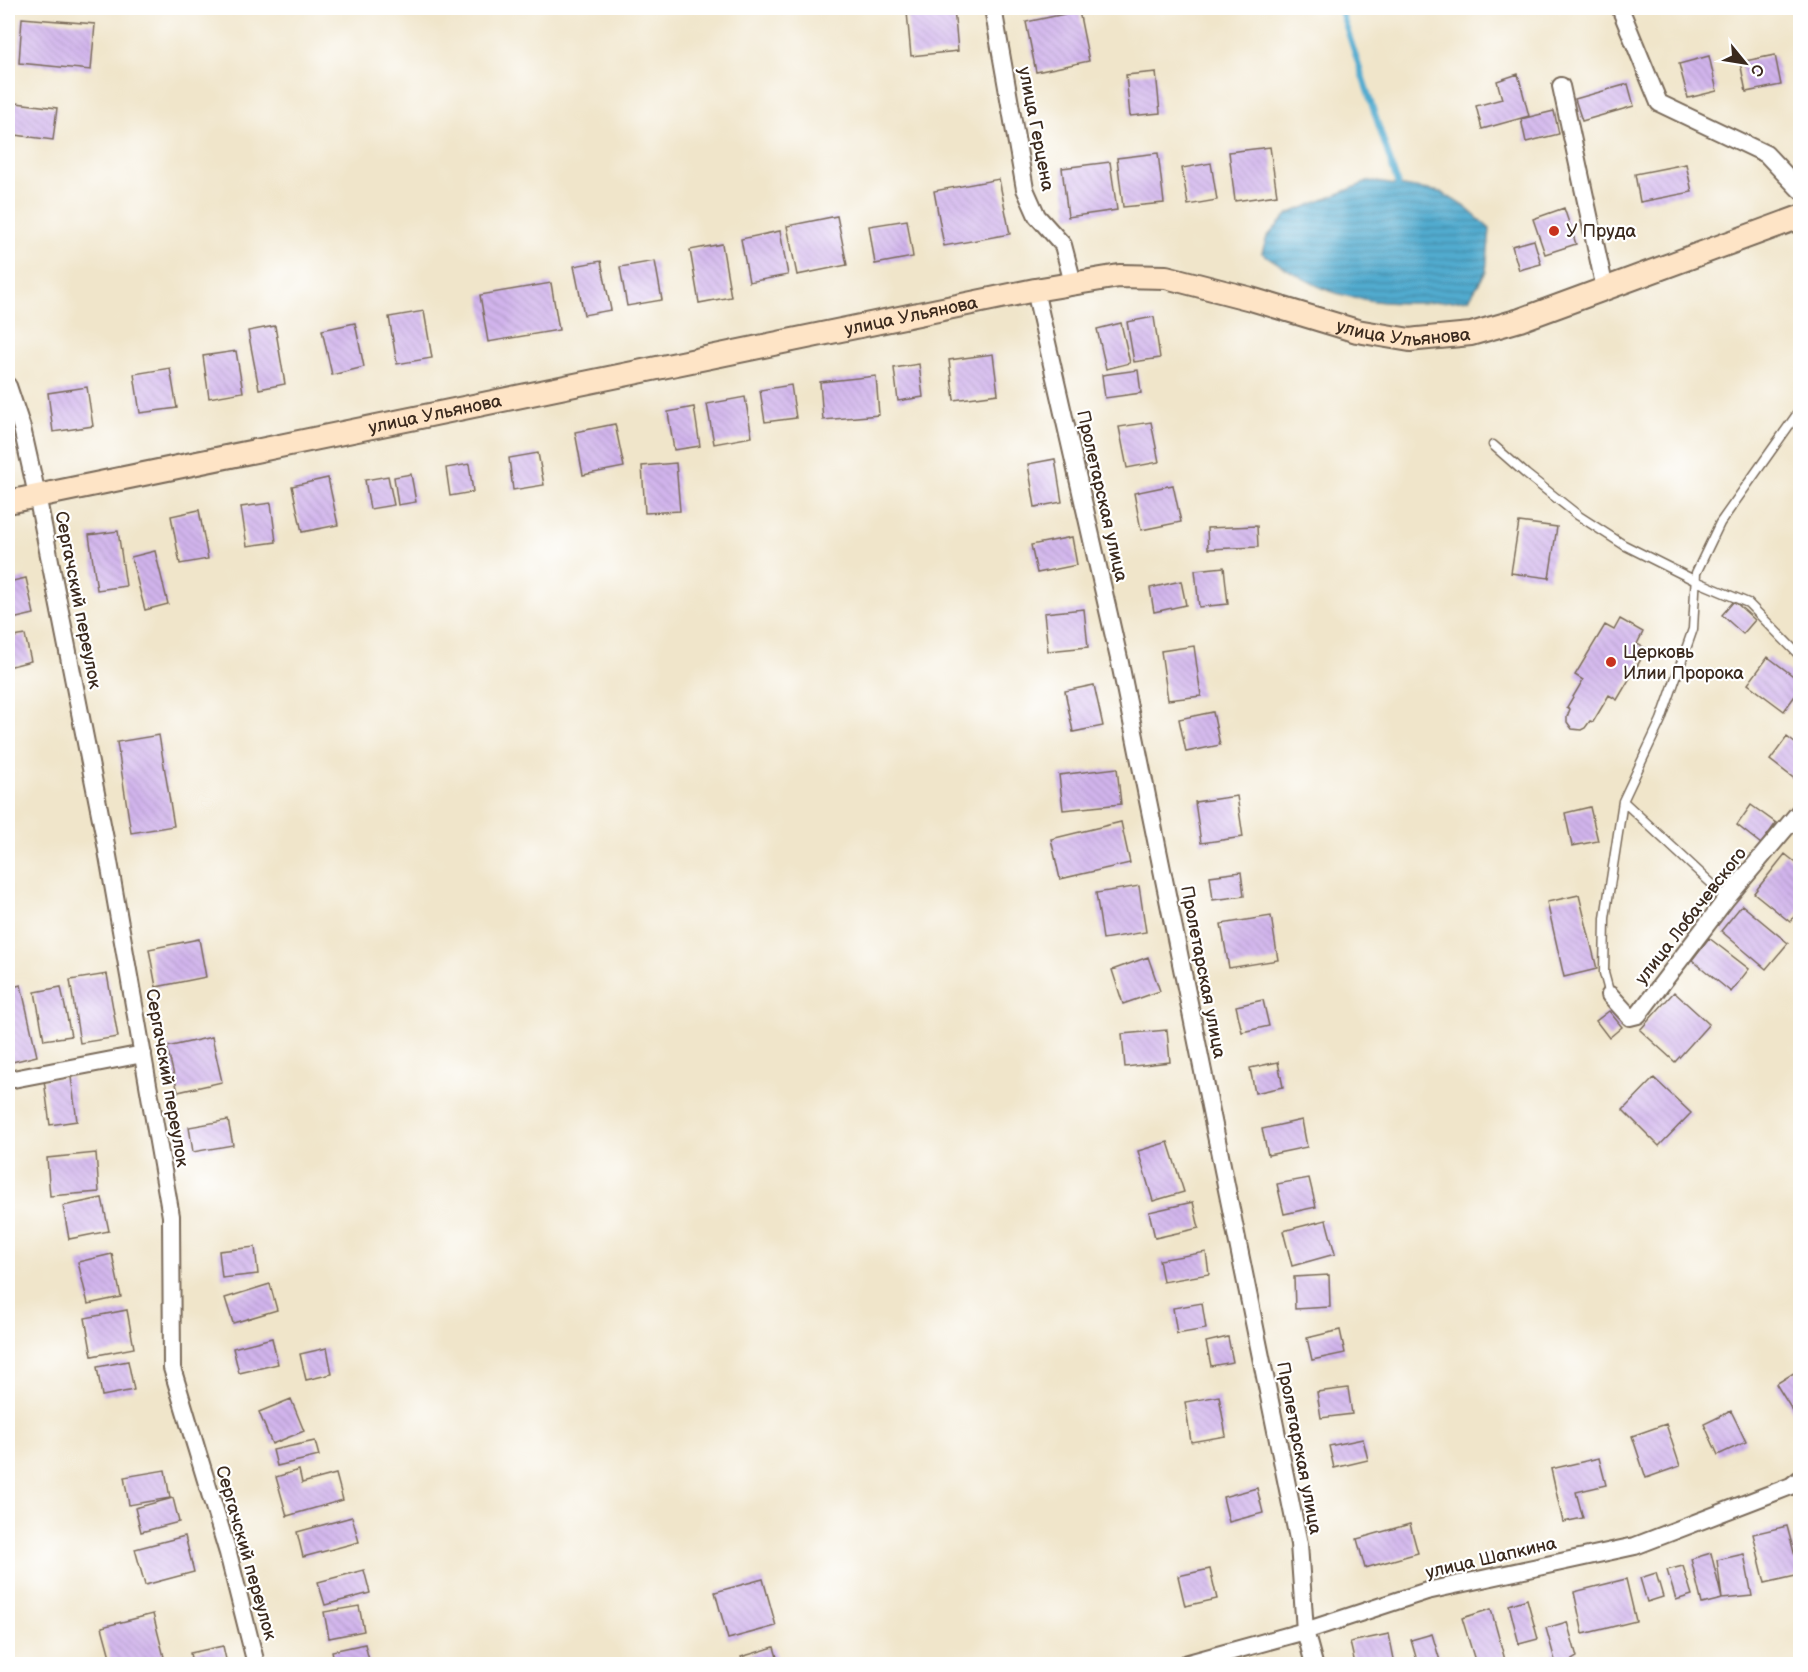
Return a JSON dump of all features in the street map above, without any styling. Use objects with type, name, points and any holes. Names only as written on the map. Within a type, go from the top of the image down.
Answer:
[{"type":"main road","name":"улица Ульянова","points":[[8,502],[1035,290],[1119,276],[1166,277],[1251,299],[1357,331],[1410,340],[1471,334],[1520,321],[1800,217]]},
{"type":"street","name":"улица Герцена","points":[[993,8],[1024,189],[1037,216],[1064,245],[1073,283]]},
{"type":"street","points":[[1620,8],[1659,103],[1766,154],[1800,190]]},
{"type":"street","points":[[1561,86],[1605,289]]},
{"type":"street","name":"Пролетарская улица","points":[[1035,290],[1120,663],[1292,1509],[1299,1544],[1305,1631],[1314,1665]]},
{"type":"street","name":"Сергачский переулок","points":[[8,386],[22,428],[37,495],[105,838],[171,1216],[172,1368],[228,1553],[256,1665]]},
{"type":"street","name":"улица Лобачевского","points":[[1610,994],[1630,1017],[1638,1015],[1727,898],[1800,811]]},
{"type":"street","points":[[8,1080],[143,1054]]},
{"type":"street","name":"улица Шапкина","points":[[1185,1665],[1305,1631],[1427,1591],[1635,1546],[1791,1486],[1800,1479]]},
{"type":"lane","points":[[1610,994],[1604,973],[1605,918],[1623,801],[1661,720],[1693,629],[1696,573],[1720,523],[1800,410]]},
{"type":"lane","points":[[1493,445],[1579,516],[1624,545],[1696,581],[1748,603],[1800,656]]},
{"type":"lane","points":[[1623,801],[1727,898]]},
{"type":"water","points":[[1370,181],[1441,192],[1465,207],[1490,229],[1486,272],[1469,299],[1393,303],[1354,298],[1318,286],[1262,253],[1267,237],[1288,214]]},
{"type":"building","points":[[954,8],[958,51],[911,56],[907,12]]},
{"type":"building","points":[[1079,11],[1089,61],[1036,72],[1026,22]]},
{"type":"building","points":[[22,18],[95,24],[91,70],[19,63]]},
{"type":"building","points":[[1775,55],[1781,85],[1746,92],[1740,62]]},
{"type":"building","points":[[1709,56],[1717,91],[1688,98],[1679,64]]},
{"type":"building","points":[[1156,72],[1160,113],[1130,116],[1126,75]]},
{"type":"building","points":[[1518,74],[1529,116],[1482,129],[1476,106],[1502,99],[1497,81]]},
{"type":"building","points":[[1628,84],[1634,106],[1582,121],[1575,99]]},
{"type":"building","points":[[8,102],[57,108],[53,140],[8,134]]},
{"type":"building","points":[[1554,111],[1559,134],[1526,142],[1521,119]]},
{"type":"building","points":[[1270,147],[1277,195],[1235,201],[1229,152]]},
{"type":"building","points":[[1158,153],[1164,203],[1123,207],[1117,158]]},
{"type":"building","points":[[1110,162],[1117,210],[1068,217],[1062,168]]},
{"type":"building","points":[[1211,163],[1217,200],[1188,205],[1182,168]]},
{"type":"building","points":[[1686,164],[1692,192],[1640,202],[1635,174]]},
{"type":"building","points":[[999,179],[1010,234],[944,246],[934,191]]},
{"type":"building","name":"У Пруда","points":[[1564,208],[1576,244],[1545,254],[1533,219]]},
{"type":"building","points":[[837,216],[847,265],[797,275],[787,226]]},
{"type":"building","points":[[907,220],[913,257],[875,264],[869,226]]},
{"type":"building","points":[[780,231],[788,275],[749,282],[741,239]]},
{"type":"building","points":[[1534,240],[1541,264],[1519,270],[1512,246]]},
{"type":"building","points":[[722,244],[731,297],[699,303],[690,250]]},
{"type":"building","points":[[601,261],[611,310],[584,315],[574,266]]},
{"type":"building","points":[[655,261],[662,300],[627,306],[620,267]]},
{"type":"building","points":[[551,283],[559,330],[488,342],[480,295]]},
{"type":"building","points":[[424,311],[432,358],[397,364],[389,317]]},
{"type":"building","points":[[1154,317],[1160,358],[1134,362],[1127,322]]},
{"type":"building","points":[[355,323],[364,367],[332,375],[322,330]]},
{"type":"building","points":[[1121,323],[1130,363],[1106,369],[1097,329]]},
{"type":"building","points":[[275,326],[285,384],[259,389],[248,331]]},
{"type":"building","points":[[236,351],[243,392],[209,398],[203,356]]},
{"type":"building","points":[[993,354],[998,394],[954,400],[949,360]]},
{"type":"building","points":[[919,364],[923,397],[898,401],[894,368]]},
{"type":"building","points":[[170,368],[177,408],[140,413],[134,374]]},
{"type":"building","points":[[1138,370],[1141,393],[1105,398],[1102,375]]},
{"type":"building","points":[[876,376],[879,415],[823,420],[820,382]]},
{"type":"building","points":[[791,385],[796,418],[765,422],[760,390]]},
{"type":"building","points":[[87,387],[93,426],[53,432],[48,393]]},
{"type":"building","points":[[745,397],[752,437],[714,444],[707,404]]},
{"type":"building","points":[[694,407],[700,446],[674,450],[668,412]]},
{"type":"building","points":[[1151,422],[1159,462],[1127,468],[1119,427]]},
{"type":"building","points":[[615,424],[624,467],[583,475],[575,432]]},
{"type":"building","points":[[538,453],[544,485],[513,490],[509,458]]},
{"type":"building","points":[[1055,459],[1062,502],[1035,507],[1028,464]]},
{"type":"building","points":[[676,463],[680,511],[645,513],[642,466]]},
{"type":"building","points":[[469,464],[473,492],[450,496],[446,468]]},
{"type":"building","points":[[411,474],[416,502],[398,505],[394,477]]},
{"type":"building","points":[[388,476],[394,505],[370,509],[365,480]]},
{"type":"building","points":[[328,478],[338,525],[302,532],[292,486]]},
{"type":"building","points":[[1173,485],[1181,522],[1141,530],[1134,493]]},
{"type":"building","points":[[271,503],[276,542],[247,546],[241,507]]},
{"type":"building","points":[[199,510],[208,559],[180,564],[171,516]]},
{"type":"building","points":[[1519,522],[1557,527],[1549,578],[1511,573]]},
{"type":"building","points":[[1257,526],[1258,547],[1208,549],[1207,528]]},
{"type":"building","points":[[118,531],[126,586],[97,590],[89,535]]},
{"type":"building","points":[[1072,537],[1077,565],[1037,573],[1031,545]]},
{"type":"building","points":[[155,551],[168,604],[145,610],[131,557]]},
{"type":"building","points":[[1224,567],[1228,604],[1199,607],[1195,570]]},
{"type":"building","points":[[26,578],[34,614],[8,620],[8,582]]},
{"type":"building","points":[[1181,581],[1186,605],[1154,612],[1150,588]]},
{"type":"building","points":[[1734,601],[1755,620],[1743,634],[1722,615]]},
{"type":"building","points":[[1084,609],[1088,647],[1048,651],[1044,613]]},
{"type":"building","name":"Церковь Илии Пророка","points":[[1620,619],[1643,632],[1637,644],[1647,649],[1617,700],[1609,695],[1593,722],[1590,721],[1581,730],[1572,729],[1567,722],[1570,709],[1567,707],[1583,680],[1575,675],[1605,625],[1614,630]]},
{"type":"building","points":[[25,635],[31,661],[8,667],[8,638]]},
{"type":"building","points":[[1194,646],[1201,696],[1168,700],[1161,651]]},
{"type":"building","points":[[1768,657],[1800,681],[1800,689],[1784,711],[1748,684]]},
{"type":"building","points":[[1094,685],[1103,726],[1073,732],[1065,691]]},
{"type":"building","points":[[1213,712],[1220,745],[1186,752],[1179,719]]},
{"type":"building","points":[[159,735],[174,826],[131,833],[117,742]]},
{"type":"building","points":[[1787,737],[1800,747],[1800,783],[1770,760]]},
{"type":"building","points":[[1117,768],[1121,804],[1063,810],[1059,775]]},
{"type":"building","points":[[1237,796],[1243,837],[1201,843],[1195,802]]},
{"type":"building","points":[[1751,805],[1776,823],[1761,844],[1737,825]]},
{"type":"building","points":[[1590,807],[1598,841],[1572,846],[1565,813]]},
{"type":"building","points":[[1121,822],[1130,863],[1060,879],[1051,839]]},
{"type":"building","points":[[1785,854],[1800,866],[1800,909],[1790,922],[1754,893]]},
{"type":"building","points":[[1241,872],[1244,896],[1213,900],[1210,876]]},
{"type":"building","points":[[1139,886],[1146,932],[1103,939],[1096,893]]},
{"type":"building","points":[[1579,895],[1597,969],[1564,977],[1547,902]]},
{"type":"building","points":[[1742,905],[1788,943],[1766,969],[1721,931]]},
{"type":"building","points":[[1271,916],[1278,960],[1229,968],[1221,924]]},
{"type":"building","points":[[1709,938],[1749,969],[1731,992],[1692,960]]},
{"type":"building","points":[[199,939],[206,977],[156,987],[149,949]]},
{"type":"building","points":[[1148,957],[1160,991],[1123,1004],[1112,970]]},
{"type":"building","points":[[107,974],[118,1037],[80,1043],[70,980]]},
{"type":"building","points":[[21,985],[37,1056],[8,1063],[8,988]]},
{"type":"building","points":[[61,987],[71,1036],[44,1040],[35,992]]},
{"type":"building","points":[[1674,992],[1709,1024],[1675,1062],[1640,1030]]},
{"type":"building","points":[[1263,1000],[1269,1026],[1242,1032],[1236,1006]]},
{"type":"building","points":[[1609,1011],[1622,1027],[1609,1038],[1596,1021]]},
{"type":"building","points":[[1167,1030],[1170,1062],[1125,1067],[1122,1034]]},
{"type":"building","points":[[212,1037],[222,1082],[178,1092],[167,1047]]},
{"type":"building","points":[[1278,1062],[1283,1087],[1255,1093],[1250,1068]]},
{"type":"building","points":[[71,1077],[77,1121],[50,1125],[44,1080]]},
{"type":"building","points":[[1654,1078],[1691,1113],[1659,1146],[1623,1110]]},
{"type":"building","points":[[228,1120],[233,1145],[193,1152],[189,1127]]},
{"type":"building","points":[[1302,1120],[1307,1147],[1268,1155],[1262,1129]]},
{"type":"building","points":[[1168,1142],[1184,1192],[1153,1201],[1138,1151]]},
{"type":"building","points":[[96,1153],[99,1192],[50,1196],[47,1158]]},
{"type":"building","points":[[1309,1178],[1316,1207],[1284,1214],[1277,1184]]},
{"type":"building","points":[[102,1198],[109,1231],[69,1239],[63,1206]]},
{"type":"building","points":[[1193,1202],[1199,1228],[1155,1238],[1149,1212]]},
{"type":"building","points":[[1326,1220],[1335,1254],[1292,1266],[1283,1231]]},
{"type":"building","points":[[255,1247],[258,1274],[222,1278],[219,1251]]},
{"type":"building","points":[[1206,1252],[1209,1274],[1163,1282],[1159,1260]]},
{"type":"building","points":[[112,1254],[121,1297],[88,1304],[78,1262]]},
{"type":"building","points":[[1329,1275],[1330,1307],[1295,1309],[1294,1277]]},
{"type":"building","points":[[270,1284],[277,1310],[233,1323],[225,1298]]},
{"type":"building","points":[[1202,1303],[1206,1329],[1177,1334],[1173,1308]]},
{"type":"building","points":[[127,1310],[134,1348],[92,1356],[85,1318]]},
{"type":"building","points":[[1340,1330],[1345,1353],[1312,1360],[1307,1338]]},
{"type":"building","points":[[1228,1337],[1233,1362],[1211,1366],[1206,1342]]},
{"type":"building","points":[[272,1338],[278,1364],[239,1373],[233,1348]]},
{"type":"building","points":[[327,1348],[332,1374],[306,1380],[300,1354]]},
{"type":"building","points":[[128,1361],[134,1390],[102,1396],[97,1367]]},
{"type":"building","points":[[1800,1369],[1800,1416],[1797,1418],[1776,1384]]},
{"type":"building","points":[[1348,1388],[1352,1414],[1321,1418],[1317,1392]]},
{"type":"building","points":[[1219,1396],[1226,1436],[1191,1442],[1185,1402]]},
{"type":"building","points":[[291,1399],[304,1431],[272,1444],[259,1412]]},
{"type":"building","points":[[1731,1411],[1746,1442],[1718,1455],[1704,1424]]},
{"type":"building","points":[[1666,1424],[1680,1466],[1646,1478],[1632,1436]]},
{"type":"building","points":[[1363,1439],[1368,1460],[1334,1468],[1329,1446]]},
{"type":"building","points":[[315,1441],[319,1456],[277,1466],[273,1450]]},
{"type":"building","points":[[1599,1458],[1606,1485],[1576,1492],[1583,1518],[1563,1522],[1551,1469]]},
{"type":"building","points":[[165,1470],[170,1498],[129,1505],[124,1477]]},
{"type":"building","points":[[299,1470],[302,1483],[336,1474],[343,1500],[287,1516],[276,1477]]},
{"type":"building","points":[[1257,1488],[1263,1513],[1229,1522],[1223,1497]]},
{"type":"building","points":[[173,1498],[179,1522],[141,1532],[135,1508]]},
{"type":"building","points":[[352,1517],[359,1542],[303,1557],[297,1532]]},
{"type":"building","points":[[1410,1524],[1418,1553],[1365,1568],[1357,1539]]},
{"type":"building","points":[[1787,1526],[1800,1575],[1765,1583],[1753,1534]]},
{"type":"building","points":[[185,1536],[194,1572],[145,1585],[135,1549]]},
{"type":"building","points":[[1711,1553],[1722,1599],[1702,1604],[1691,1559]]},
{"type":"building","points":[[1744,1554],[1752,1596],[1722,1599],[1717,1560]]},
{"type":"building","points":[[1683,1566],[1692,1595],[1676,1600],[1667,1570]]},
{"type":"building","points":[[1210,1569],[1217,1599],[1185,1606],[1178,1576]]},
{"type":"building","points":[[364,1570],[370,1593],[325,1605],[318,1582]]},
{"type":"building","points":[[1656,1573],[1663,1597],[1647,1602],[1640,1578]]},
{"type":"building","points":[[763,1579],[776,1626],[728,1639],[715,1592]]},
{"type":"building","points":[[1626,1579],[1636,1621],[1583,1634],[1574,1592]]},
{"type":"building","points":[[1527,1599],[1538,1639],[1519,1644],[1509,1605]]},
{"type":"building","points":[[359,1606],[364,1631],[329,1638],[324,1612]]},
{"type":"building","points":[[1491,1609],[1505,1660],[1476,1664],[1462,1618]]},
{"type":"building","points":[[153,1614],[164,1657],[134,1664],[112,1664],[102,1627]]},
{"type":"building","points":[[1567,1622],[1577,1657],[1565,1664],[1556,1664],[1546,1628]]},
{"type":"building","points":[[1389,1634],[1395,1664],[1355,1664],[1350,1642]]},
{"type":"building","points":[[1432,1634],[1441,1664],[1418,1664],[1411,1640]]},
{"type":"building","points":[[365,1644],[370,1664],[335,1664],[332,1651]]},
{"type":"building","points":[[223,1646],[227,1664],[192,1664],[190,1653]]},
{"type":"building","points":[[774,1647],[779,1664],[744,1664],[741,1657]]},
{"type":"waterway","points":[[1340,8],[1398,185]]},
{"type":"place","name":"У Пруда","points":[[1554,231]]},
{"type":"place","name":"Церковь Илии Пророка","points":[[1611,662]]}]
